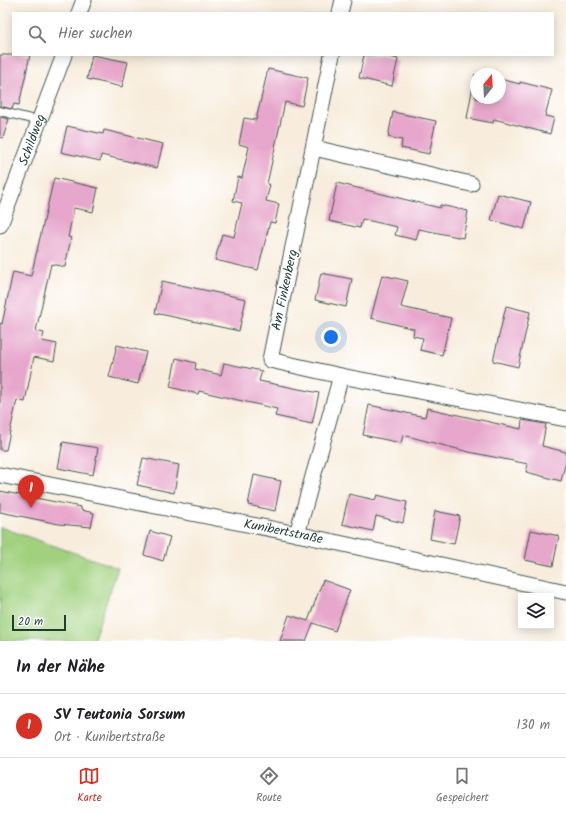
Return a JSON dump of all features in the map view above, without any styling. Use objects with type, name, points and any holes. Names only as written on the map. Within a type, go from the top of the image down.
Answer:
[{"type":"street","points":[[79,12],[84,0]]},
{"type":"street","points":[[340,12],[343,0]]},
{"type":"street","name":"Schildweg","points":[[0,225],[64,56]]},
{"type":"street","name":"Am Finkenberg","points":[[332,56],[270,360],[342,376],[566,419]]},
{"type":"street","points":[[314,148],[472,184]]},
{"type":"street","points":[[297,534],[342,376]]},
{"type":"street","name":"Kunibertstraße","points":[[0,475],[297,534],[566,592]]},
{"type":"lane","points":[[0,111],[39,121]]},
{"type":"green space","points":[[0,527],[118,568],[93,641],[0,641]]},
{"type":"building","points":[[0,55],[30,56],[19,105],[14,104],[12,109],[0,106]]},
{"type":"building","points":[[92,56],[128,62],[122,87],[87,79]]},
{"type":"building","points":[[364,56],[387,56],[398,59],[392,86],[359,78]]},
{"type":"building","points":[[268,69],[308,78],[302,106],[285,102],[267,184],[270,185],[266,201],[279,204],[275,223],[270,222],[258,270],[215,260],[222,234],[234,237],[242,203],[233,201],[238,177],[242,178],[249,147],[239,144],[244,118],[256,120]]},
{"type":"building","points":[[506,80],[520,84],[520,82],[552,90],[545,116],[554,118],[550,134],[494,119],[493,123],[467,118],[470,102],[470,104],[506,104]]},
{"type":"building","points":[[393,112],[436,121],[429,154],[401,148],[402,140],[388,137]]},
{"type":"building","points":[[0,117],[9,119],[3,138],[0,137]]},
{"type":"building","points":[[67,126],[103,134],[104,130],[163,144],[157,168],[101,155],[100,161],[61,152]]},
{"type":"building","points":[[54,178],[98,188],[93,212],[74,208],[68,237],[71,238],[65,267],[51,264],[36,331],[44,333],[42,341],[57,344],[54,361],[34,357],[25,402],[17,400],[6,450],[0,450],[0,323],[2,324],[13,272],[31,276]]},
{"type":"building","points":[[337,183],[440,208],[440,205],[468,211],[463,238],[419,229],[416,240],[395,235],[397,227],[362,219],[360,228],[329,221]]},
{"type":"building","points":[[498,194],[531,202],[524,229],[491,220]]},
{"type":"building","points":[[321,273],[352,279],[346,307],[315,300]]},
{"type":"building","points":[[382,275],[408,281],[401,307],[451,318],[442,355],[420,350],[423,338],[413,336],[414,329],[371,318]]},
{"type":"building","points":[[162,281],[246,299],[239,331],[155,313]]},
{"type":"building","points":[[506,306],[530,312],[518,367],[493,361]]},
{"type":"building","points":[[117,345],[146,352],[138,384],[109,377]]},
{"type":"building","points":[[176,358],[196,363],[195,369],[221,375],[224,363],[262,371],[259,381],[319,393],[312,424],[275,416],[277,409],[199,391],[198,394],[170,387]]},
{"type":"building","points":[[369,405],[425,417],[427,408],[521,429],[522,420],[546,424],[542,446],[566,452],[566,461],[561,481],[526,472],[528,464],[469,452],[403,435],[401,443],[363,435]]},
{"type":"building","points":[[63,442],[98,448],[93,475],[58,468]]},
{"type":"building","points":[[143,458],[179,465],[174,493],[137,485]]},
{"type":"building","points":[[254,475],[281,481],[275,511],[248,505]]},
{"type":"building","points":[[0,491],[81,507],[81,510],[94,513],[91,527],[59,524],[0,512]]},
{"type":"building","points":[[349,494],[375,500],[377,495],[407,502],[403,523],[376,516],[373,531],[342,524]]},
{"type":"building","points":[[435,511],[460,516],[454,544],[430,539]]},
{"type":"building","points":[[531,530],[559,536],[553,566],[525,560]]},
{"type":"building","points":[[150,531],[170,537],[163,561],[144,555]]},
{"type":"building","points":[[323,580],[350,590],[335,631],[313,623],[306,641],[280,641],[289,615],[308,621]]},
{"type":"place","name":"SV Teutonia Sorsum","points":[[31,508]]}]
